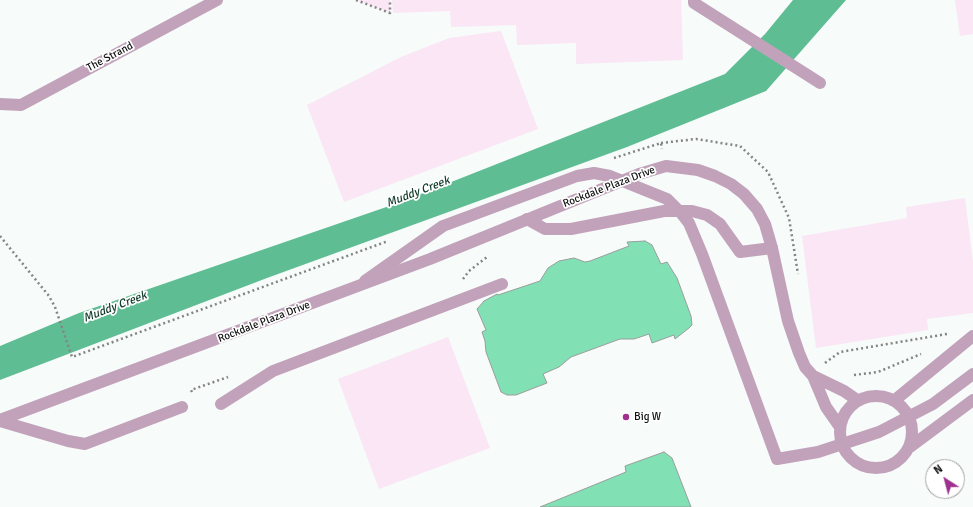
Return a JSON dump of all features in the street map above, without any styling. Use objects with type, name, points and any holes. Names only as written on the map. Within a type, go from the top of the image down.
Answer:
[{"type":"street","name":"The Strand","points":[[0,104],[21,104],[217,0]]},
{"type":"street","points":[[694,0],[694,4],[751,38],[820,83]]},
{"type":"street","name":"Rockdale Plaza Drive","points":[[0,421],[358,287],[639,174],[666,166],[681,167],[715,176],[731,184],[744,194],[757,209],[765,224],[772,248],[788,321],[799,353],[805,367],[813,376],[826,407],[840,427]]},
{"type":"street","points":[[358,287],[443,226],[577,176],[594,174],[618,178],[667,199],[682,214],[689,224],[702,254],[777,459],[818,452],[879,432],[933,404],[973,374]]},
{"type":"street","points":[[527,219],[545,229],[571,229],[664,211],[692,211],[707,215],[720,224],[740,252],[772,248]]},
{"type":"street","points":[[221,404],[273,371],[293,362],[502,284]]},
{"type":"street","points":[[895,400],[973,336]]},
{"type":"street","name":"Rockdale Plaza Drive","points":[[813,376],[844,391],[857,400]]},
{"type":"street","points":[[910,447],[912,426],[906,411],[895,400],[876,395],[857,400],[843,417],[840,427],[840,438],[843,448],[849,457],[859,464],[870,468],[882,468],[893,464],[903,457],[910,447],[973,400]]},
{"type":"street","points":[[0,421],[68,441],[86,444],[182,407]]},
{"type":"path","points":[[356,0],[390,13],[390,0]]},
{"type":"path","points":[[661,144],[696,139],[740,146],[768,172],[789,218],[798,277]]},
{"type":"path","points":[[0,236],[49,296],[55,307],[72,357],[365,250]]},
{"type":"path","points":[[824,363],[840,352],[950,334]]},
{"type":"path","points":[[852,376],[878,372],[925,352]]},
{"type":"path","points":[[820,358],[828,368]]},
{"type":"shaded area","points":[[356,0],[390,0],[390,13]]},
{"type":"shaded area","points":[[392,0],[681,0],[683,60],[576,64],[576,43],[517,45],[516,25],[451,27],[450,11],[393,13]]},
{"type":"shaded area","points":[[955,0],[973,0],[973,34],[960,36]]},
{"type":"shaded area","points":[[501,31],[538,129],[344,202],[307,105],[401,57],[449,38]]},
{"type":"shaded area","points":[[965,198],[973,262],[973,313],[927,319],[928,330],[816,348],[802,236],[907,218],[906,207]]},
{"type":"shaded area","points":[[448,337],[490,448],[379,489],[338,379]]},
{"type":"water","name":"Muddy Creek","points":[[793,0],[846,0],[766,91],[627,147],[267,278],[0,380],[0,346],[79,313],[398,203],[725,74],[765,34]]},
{"type":"building","points":[[645,241],[652,245],[661,264],[667,262],[677,278],[691,316],[692,325],[675,339],[674,335],[652,343],[649,334],[634,339],[620,339],[571,357],[559,367],[543,374],[547,383],[516,395],[507,395],[501,392],[486,352],[482,332],[486,330],[477,309],[484,301],[497,294],[498,295],[540,281],[548,268],[559,261],[574,258],[585,262],[590,261],[629,246],[627,242]]},
{"type":"building","points":[[664,452],[672,458],[691,507],[540,507],[626,472],[625,466]]},
{"type":"place","name":"Big W","points":[[626,417]]}]
